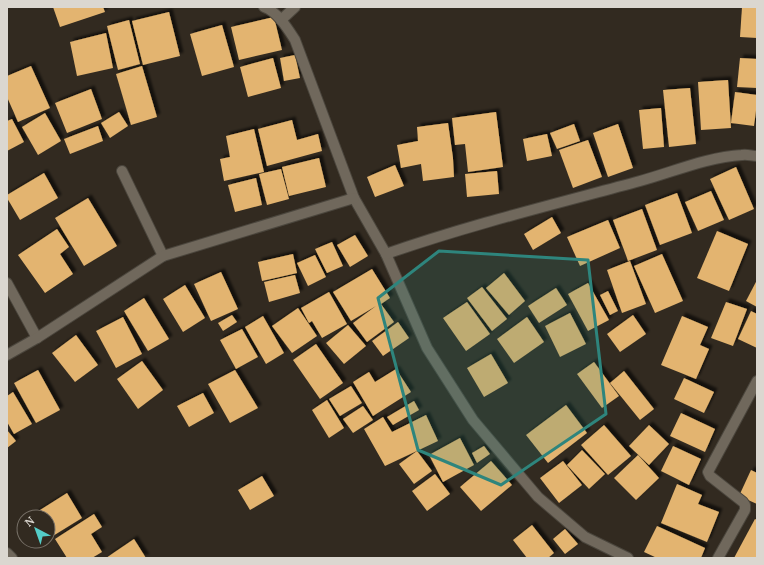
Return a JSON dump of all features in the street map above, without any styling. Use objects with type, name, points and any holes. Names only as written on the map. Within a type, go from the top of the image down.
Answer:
[{"type":"street","points":[[264,7],[288,13],[284,23],[295,40],[354,198],[386,254],[427,348],[473,420],[538,497],[585,537],[628,558]]},
{"type":"street","points":[[386,254],[465,228],[648,179],[712,159],[743,154],[757,156]]},
{"type":"street","points":[[122,171],[163,256]]},
{"type":"street","points":[[7,355],[37,338],[163,256],[354,198]]},
{"type":"street","points":[[7,283],[37,338]]},
{"type":"street","points":[[718,558],[745,510],[745,507],[743,502],[710,476],[708,472],[757,381]]},
{"type":"street","points":[[7,553],[12,558]]},
{"type":"highlighted area","points":[[439,251],[588,260],[606,414],[501,485],[418,450],[378,298]]},
{"type":"building","points":[[53,7],[103,7],[105,12],[60,27]]},
{"type":"building","points":[[742,7],[757,7],[757,38],[740,37]]},
{"type":"building","points":[[169,12],[180,56],[143,65],[132,21]]},
{"type":"building","points":[[274,17],[282,50],[239,60],[231,27]]},
{"type":"building","points":[[129,20],[140,64],[118,70],[107,26]]},
{"type":"building","points":[[222,25],[234,67],[202,76],[190,34]]},
{"type":"building","points":[[106,33],[113,68],[77,76],[70,42]]},
{"type":"building","points":[[295,55],[300,78],[284,81],[280,58]]},
{"type":"building","points":[[273,58],[281,88],[248,97],[240,67]]},
{"type":"building","points":[[740,58],[757,59],[757,88],[737,87]]},
{"type":"building","points":[[31,66],[50,108],[18,122],[7,97],[7,76]]},
{"type":"building","points":[[142,66],[157,117],[131,125],[116,74]]},
{"type":"building","points":[[728,80],[731,128],[701,130],[698,82]]},
{"type":"building","points":[[690,88],[696,144],[669,147],[663,90]]},
{"type":"building","points":[[91,89],[102,119],[67,133],[55,103]]},
{"type":"building","points":[[735,92],[757,95],[754,126],[731,123]]},
{"type":"building","points":[[661,108],[664,147],[643,149],[639,110]]},
{"type":"building","points":[[119,112],[128,126],[110,138],[101,123]]},
{"type":"building","points":[[496,112],[503,167],[468,172],[465,144],[455,145],[452,118]]},
{"type":"building","points":[[45,113],[61,141],[38,155],[22,127]]},
{"type":"building","points":[[12,119],[24,142],[7,151],[7,121]]},
{"type":"building","points":[[292,120],[297,140],[318,134],[322,151],[267,166],[258,129]]},
{"type":"building","points":[[448,123],[454,177],[423,181],[421,164],[401,168],[397,145],[418,141],[417,127]]},
{"type":"building","points":[[574,124],[580,141],[557,149],[550,133]]},
{"type":"building","points":[[618,124],[633,168],[608,177],[593,133]]},
{"type":"building","points":[[98,126],[103,141],[70,154],[64,139]]},
{"type":"building","points":[[254,129],[264,172],[224,181],[220,159],[230,157],[226,136]]},
{"type":"building","points":[[547,134],[552,156],[527,161],[523,139]]},
{"type":"building","points":[[588,140],[602,177],[573,188],[559,150]]},
{"type":"building","points":[[319,158],[326,187],[289,196],[282,167]]},
{"type":"building","points":[[395,165],[404,186],[375,197],[367,177]]},
{"type":"building","points":[[736,167],[754,209],[729,220],[710,179]]},
{"type":"building","points":[[281,169],[289,199],[267,205],[259,174]]},
{"type":"building","points":[[497,171],[499,194],[467,197],[465,174]]},
{"type":"building","points":[[44,173],[58,198],[20,220],[7,198],[7,195]]},
{"type":"building","points":[[256,178],[262,205],[235,212],[228,185]]},
{"type":"building","points":[[711,191],[724,220],[698,231],[685,202]]},
{"type":"building","points":[[677,193],[692,233],[660,245],[645,205]]},
{"type":"building","points":[[88,198],[117,246],[84,266],[55,218]]},
{"type":"building","points":[[642,209],[657,250],[628,261],[613,220]]},
{"type":"building","points":[[552,217],[561,233],[533,250],[524,234]]},
{"type":"building","points":[[608,220],[620,248],[580,266],[567,237]]},
{"type":"building","points":[[57,229],[69,247],[60,254],[73,274],[45,293],[18,255]]},
{"type":"building","points":[[717,231],[748,244],[729,291],[697,278]]},
{"type":"building","points":[[355,235],[368,256],[350,267],[337,245]]},
{"type":"building","points":[[332,242],[343,266],[327,273],[315,249]]},
{"type":"building","points":[[293,254],[297,273],[262,281],[258,262]]},
{"type":"building","points":[[662,254],[683,301],[655,313],[634,266]]},
{"type":"building","points":[[315,255],[326,277],[308,286],[297,263]]},
{"type":"building","points":[[630,261],[646,304],[622,313],[607,270]]},
{"type":"building","points":[[372,269],[390,298],[381,304],[394,322],[367,342],[353,323],[376,306],[351,321],[333,292]]},
{"type":"building","points":[[221,272],[238,309],[211,321],[194,284]]},
{"type":"building","points":[[504,273],[525,301],[509,315],[486,288]]},
{"type":"building","points":[[295,275],[300,293],[269,302],[264,282]]},
{"type":"building","points":[[757,280],[757,307],[746,301]]},
{"type":"building","points":[[588,283],[609,320],[588,331],[568,294]]},
{"type":"building","points":[[185,285],[205,318],[183,332],[163,299]]},
{"type":"building","points":[[482,287],[507,319],[492,331],[467,298]]},
{"type":"building","points":[[556,288],[567,305],[539,323],[528,306]]},
{"type":"building","points":[[608,291],[618,311],[610,315],[600,295]]},
{"type":"building","points":[[329,292],[347,324],[322,338],[312,321],[309,323],[301,308]]},
{"type":"building","points":[[144,298],[169,339],[148,351],[124,311]]},
{"type":"building","points":[[467,302],[490,334],[466,351],[443,318]]},
{"type":"building","points":[[726,302],[747,309],[733,346],[711,338]]},
{"type":"building","points":[[298,308],[317,336],[292,353],[272,326]]},
{"type":"building","points":[[751,311],[757,314],[757,348],[738,339]]},
{"type":"building","points":[[570,313],[586,344],[560,357],[545,326]]},
{"type":"building","points":[[232,315],[237,322],[223,331],[218,323]]},
{"type":"building","points":[[633,315],[646,334],[620,352],[607,334]]},
{"type":"building","points":[[263,316],[284,353],[266,364],[245,327]]},
{"type":"building","points":[[682,316],[708,327],[700,345],[709,349],[696,379],[661,365]]},
{"type":"building","points":[[123,317],[142,354],[116,368],[96,331]]},
{"type":"building","points":[[527,317],[544,342],[514,363],[497,339]]},
{"type":"building","points":[[398,322],[409,338],[383,356],[372,341]]},
{"type":"building","points":[[348,325],[366,346],[344,364],[326,343]]},
{"type":"building","points":[[242,329],[258,357],[236,369],[220,340]]},
{"type":"building","points":[[76,335],[98,365],[75,382],[52,353]]},
{"type":"building","points":[[316,344],[343,383],[320,399],[293,360]]},
{"type":"building","points":[[491,354],[508,383],[484,397],[467,368]]},
{"type":"building","points":[[142,361],[163,390],[138,409],[117,379]]},
{"type":"building","points":[[594,362],[619,396],[602,408],[577,374]]},
{"type":"building","points":[[396,369],[411,392],[373,416],[353,382],[369,372],[375,382]]},
{"type":"building","points":[[38,370],[60,410],[36,423],[14,383]]},
{"type":"building","points":[[235,370],[258,408],[230,423],[208,384]]},
{"type":"building","points":[[624,371],[654,409],[640,420],[610,383]]},
{"type":"building","points":[[684,378],[714,392],[704,413],[674,399]]},
{"type":"building","points":[[351,386],[362,403],[340,416],[329,399]]},
{"type":"building","points":[[13,392],[32,424],[14,434],[7,422],[7,396]]},
{"type":"building","points":[[203,393],[214,413],[189,427],[177,406]]},
{"type":"building","points":[[327,400],[344,428],[329,438],[312,410]]},
{"type":"building","points":[[414,401],[419,410],[393,425],[387,417]]},
{"type":"building","points":[[566,405],[587,433],[548,463],[526,435]]},
{"type":"building","points":[[363,406],[373,420],[353,433],[343,419]]},
{"type":"building","points":[[681,413],[715,429],[705,452],[670,436]]},
{"type":"building","points":[[426,415],[438,441],[385,466],[364,429],[383,417],[392,432]]},
{"type":"building","points":[[604,425],[631,456],[608,475],[581,445]]},
{"type":"building","points":[[649,425],[669,444],[649,465],[629,446]]},
{"type":"building","points":[[7,430],[16,441],[7,448]]},
{"type":"building","points":[[460,438],[474,465],[443,482],[429,455]]},
{"type":"building","points":[[484,446],[490,454],[477,463],[472,453]]},
{"type":"building","points":[[673,446],[701,459],[689,485],[661,471]]},
{"type":"building","points":[[582,450],[605,474],[589,489],[567,465]]},
{"type":"building","points":[[417,451],[432,471],[414,484],[399,464]]},
{"type":"building","points":[[638,455],[659,478],[636,500],[614,478]]},
{"type":"building","points":[[491,461],[512,485],[481,511],[460,487]]},
{"type":"building","points":[[563,461],[582,485],[559,503],[540,478]]},
{"type":"building","points":[[751,470],[757,473],[757,504],[739,496]]},
{"type":"building","points":[[435,474],[450,494],[427,511],[412,491]]},
{"type":"building","points":[[262,476],[274,496],[250,510],[238,490]]},
{"type":"building","points":[[677,484],[702,495],[698,504],[719,512],[707,542],[661,523]]},
{"type":"building","points":[[67,493],[82,518],[56,534],[56,509],[42,509]]},
{"type":"building","points":[[94,514],[102,527],[91,534],[102,552],[92,558],[67,558],[56,538]]},
{"type":"building","points":[[755,519],[757,520],[757,558],[734,558]]},
{"type":"building","points":[[532,525],[554,553],[548,558],[527,558],[513,540]]},
{"type":"building","points":[[657,526],[705,548],[701,558],[657,558],[644,552]]},
{"type":"building","points":[[565,529],[578,544],[565,554],[553,539]]},
{"type":"building","points":[[134,539],[146,558],[106,558]]}]
